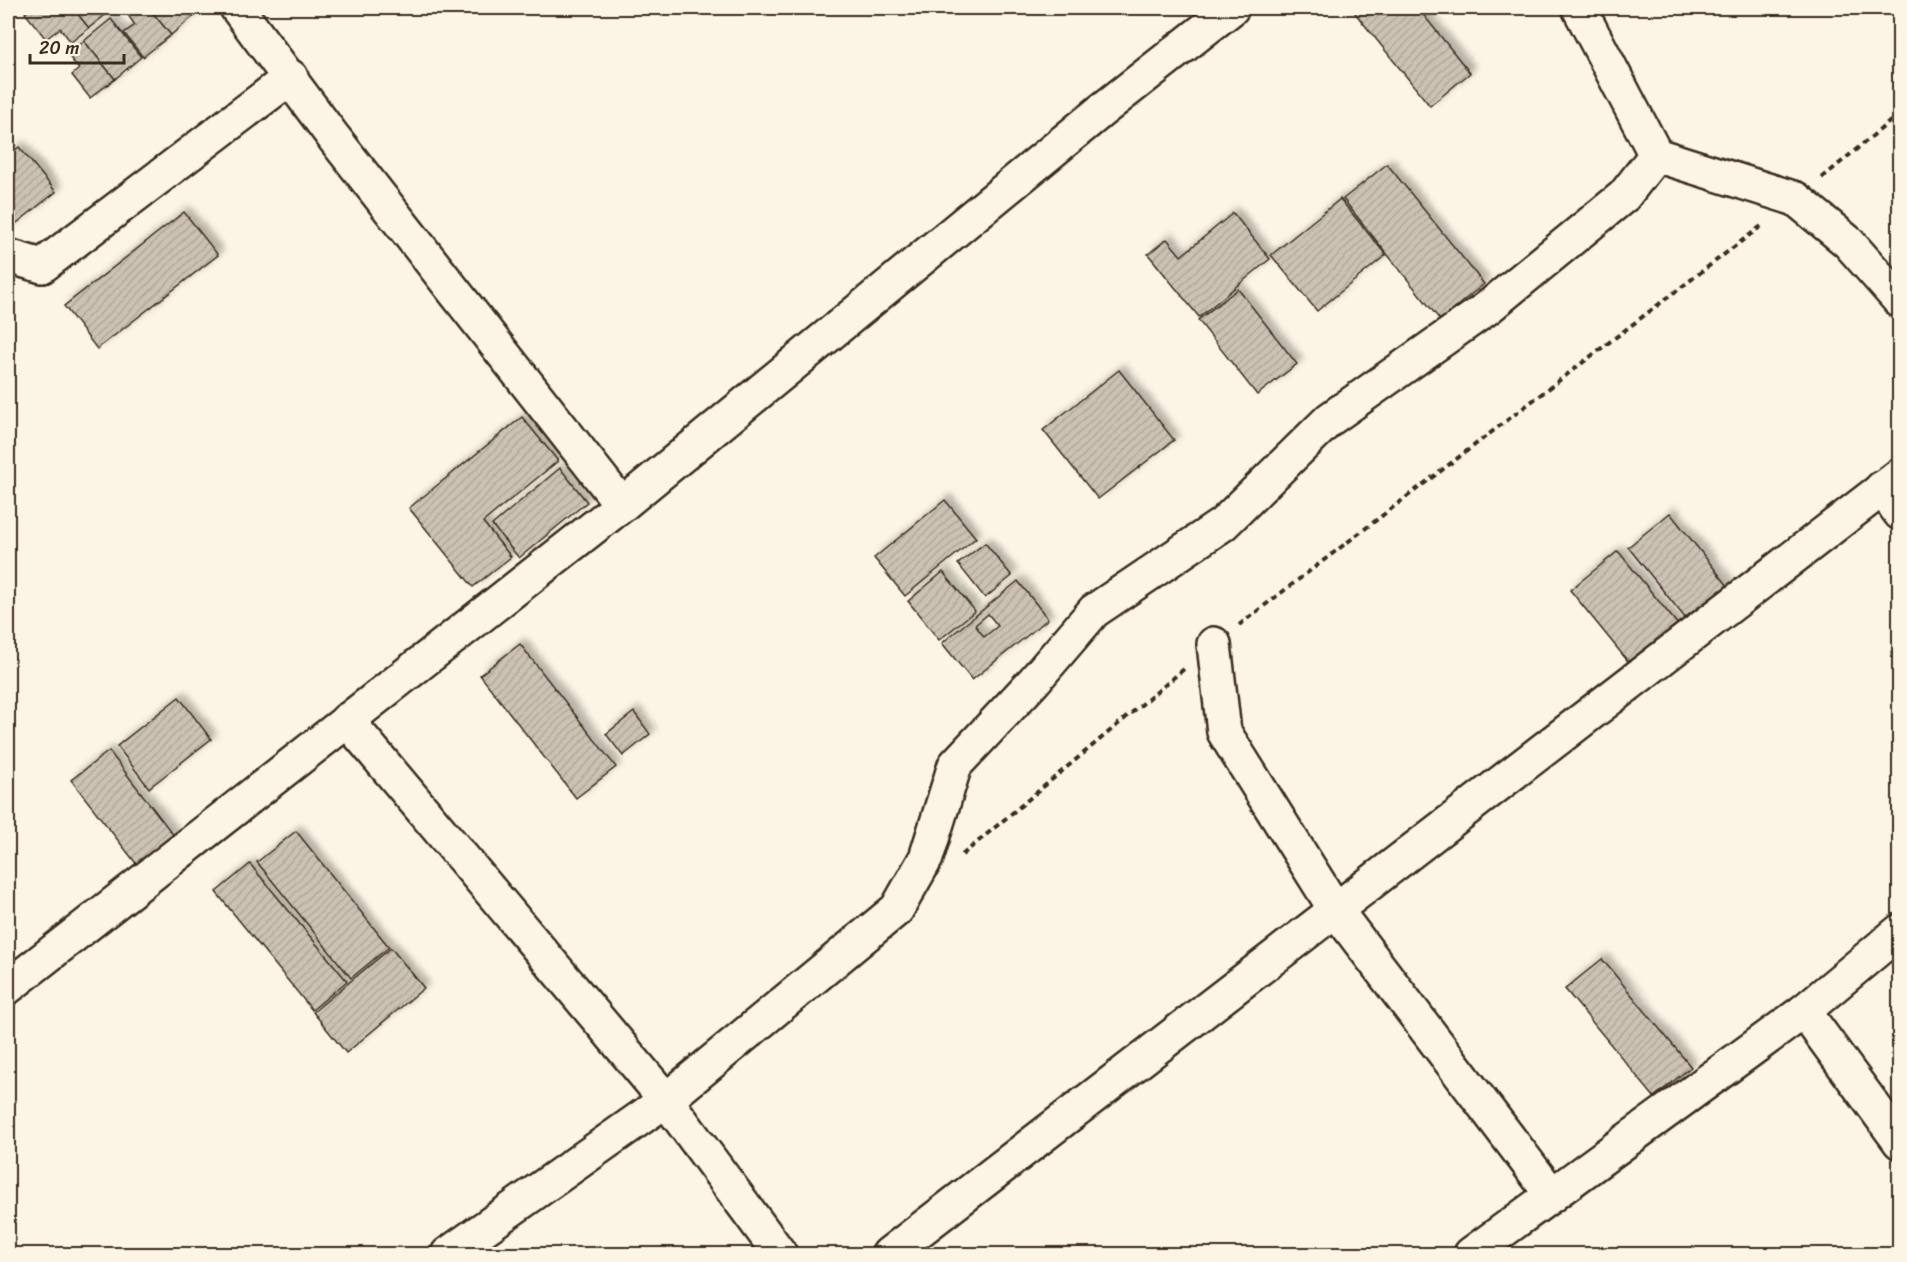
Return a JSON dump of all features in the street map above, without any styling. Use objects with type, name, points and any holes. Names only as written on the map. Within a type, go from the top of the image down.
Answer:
[{"type":"street","points":[[237,8],[291,77],[334,138],[622,505]]},
{"type":"street","points":[[8,987],[622,505],[1102,110],[1232,8]]},
{"type":"street","points":[[1579,8],[1656,155],[1796,199],[1848,242],[1899,302]]},
{"type":"street","points":[[8,256],[42,266],[291,77]]},
{"type":"street","points":[[448,1254],[666,1100],[897,909],[926,858],[955,765],[1034,681],[1094,611],[1223,524],[1330,419],[1486,309],[1624,196],[1656,155]]},
{"type":"street","points":[[889,1254],[1335,909],[1894,492]]},
{"type":"street","points":[[1214,644],[1224,732],[1335,909],[1552,1195]]},
{"type":"street","points":[[346,720],[666,1100],[780,1254]]},
{"type":"street","points":[[1471,1254],[1804,1011],[1899,932]]},
{"type":"street","points":[[1804,1011],[1899,1142]]},
{"type":"path","points":[[960,856],[1214,644],[1796,199],[1899,113]]},
{"type":"building","points":[[32,8],[73,8],[89,28],[71,42],[60,28],[46,39],[25,13]]},
{"type":"building","points":[[73,8],[114,8],[89,28]]},
{"type":"building","points":[[130,8],[149,8],[171,35],[143,57],[124,33],[135,25],[125,11]]},
{"type":"building","points":[[149,8],[197,8],[200,11],[171,35]]},
{"type":"building","points":[[1351,8],[1418,8],[1470,73],[1430,106]]},
{"type":"building","points":[[111,19],[141,57],[115,79],[84,41]]},
{"type":"building","points":[[84,41],[115,79],[90,98],[72,75],[79,69],[67,54]]},
{"type":"building","points":[[19,147],[56,192],[8,230],[8,156]]},
{"type":"building","points":[[1387,164],[1484,284],[1440,320],[1343,199]]},
{"type":"building","points":[[1340,199],[1386,255],[1317,311],[1271,255]]},
{"type":"building","points":[[184,212],[218,255],[97,349],[64,306]]},
{"type":"building","points":[[1233,213],[1270,259],[1199,317],[1148,254],[1167,239],[1181,256]]},
{"type":"building","points":[[1238,289],[1297,364],[1257,395],[1198,320]]},
{"type":"building","points":[[1119,370],[1174,440],[1098,499],[1043,430]]},
{"type":"building","points":[[522,417],[558,461],[483,522],[511,557],[473,587],[409,508]]},
{"type":"building","points":[[560,468],[587,502],[519,558],[492,525]]},
{"type":"building","points":[[945,500],[976,538],[905,596],[874,558]]},
{"type":"building","points":[[1670,513],[1732,591],[1690,624],[1628,547]]},
{"type":"building","points":[[985,543],[1012,576],[985,598],[958,564]]},
{"type":"building","points":[[1618,551],[1683,631],[1635,670],[1570,590]]},
{"type":"building","points":[[943,572],[975,611],[939,640],[908,601]]},
{"type":"building","points":[[1018,581],[1048,619],[972,680],[942,643]],"holes":[[[988,614],[998,626],[984,637],[975,625]]]},
{"type":"building","points":[[520,644],[616,767],[576,798],[480,675]]},
{"type":"building","points":[[179,697],[211,739],[149,788],[117,746]]},
{"type":"building","points":[[634,712],[650,734],[623,756],[606,734]]},
{"type":"building","points":[[109,751],[175,837],[138,866],[71,780]]},
{"type":"building","points":[[296,831],[389,947],[351,978],[257,862]]},
{"type":"building","points":[[250,864],[347,981],[312,1010],[216,892]]},
{"type":"building","points":[[391,948],[424,988],[346,1053],[313,1012]]},
{"type":"building","points":[[1602,959],[1691,1067],[1654,1097],[1565,989]]}]
